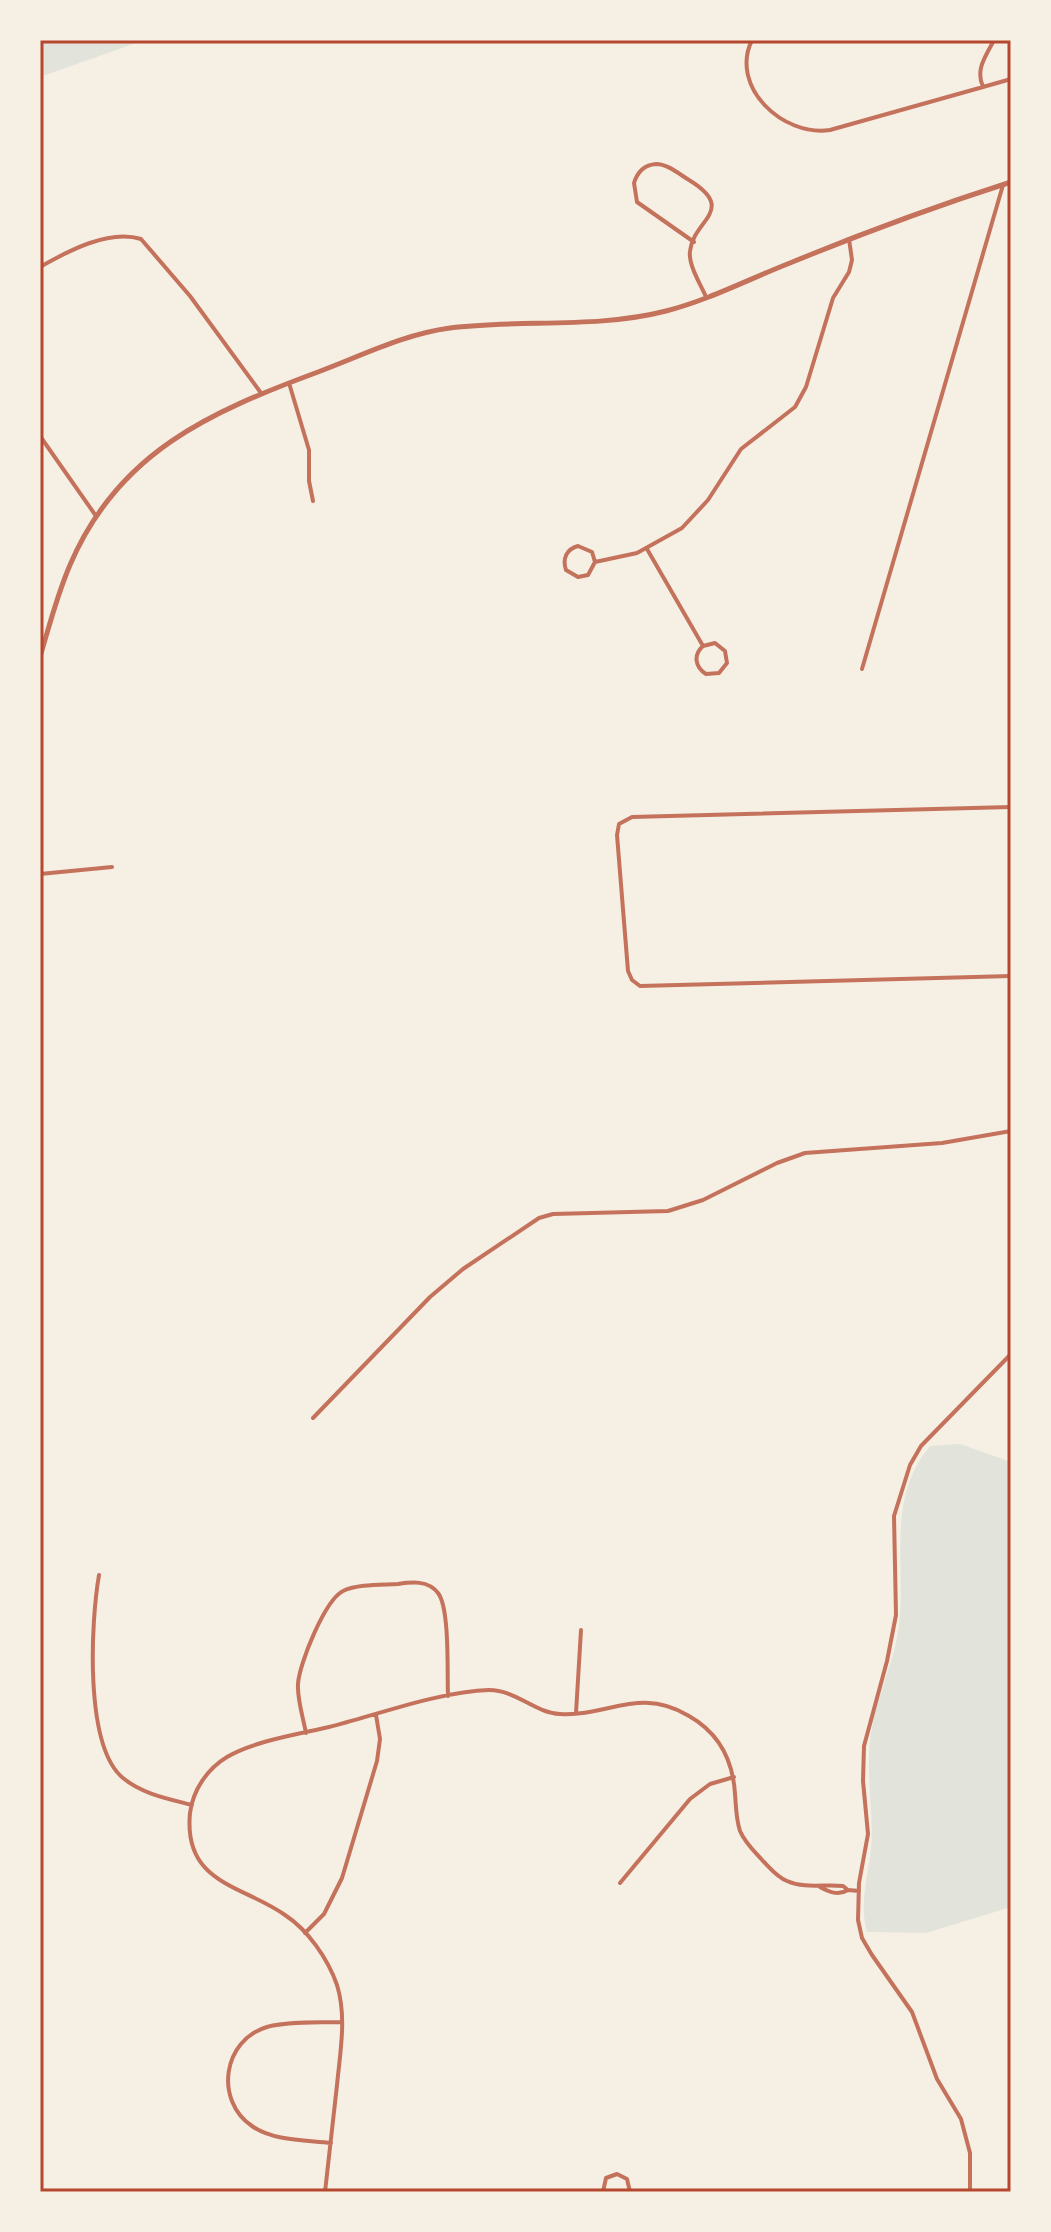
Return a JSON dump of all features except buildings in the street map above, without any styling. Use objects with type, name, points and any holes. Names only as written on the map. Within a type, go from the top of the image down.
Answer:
[{"type":"street","points":[[752,40],[746,72],[753,92],[788,123],[809,130],[830,130],[1011,79]]},
{"type":"street","points":[[983,87],[979,71],[994,40]]},
{"type":"street","points":[[694,242],[637,202],[633,187],[642,170],[652,165],[667,166],[706,192],[711,211],[694,242],[690,257],[706,297]]},
{"type":"street","points":[[40,657],[70,565],[96,516],[136,469],[171,439],[219,411],[429,332],[469,326],[629,318],[670,310],[849,239],[1011,182]]},
{"type":"street","points":[[862,669],[1003,185]]},
{"type":"street","points":[[40,267],[80,247],[100,241],[130,236],[141,239],[190,296],[261,393]]},
{"type":"street","points":[[595,562],[624,558],[672,535],[708,500],[741,449],[800,401],[833,298],[851,267],[849,239]]},
{"type":"street","points":[[289,383],[309,450],[309,481],[313,501]]},
{"type":"street","points":[[40,436],[96,516]]},
{"type":"street","points":[[583,547],[592,552],[595,562],[588,575],[578,577],[569,574],[564,560],[573,548],[583,547]]},
{"type":"street","points":[[647,549],[703,646]]},
{"type":"street","points":[[715,643],[725,651],[727,663],[719,673],[706,674],[699,668],[696,656],[703,646],[715,643]]},
{"type":"street","points":[[1011,807],[632,817],[619,824],[617,835],[628,971],[632,980],[640,986],[1011,976]]},
{"type":"street","points":[[40,874],[112,867]]},
{"type":"street","points":[[313,1418],[430,1297],[463,1269],[539,1218],[553,1214],[668,1211],[703,1200],[777,1163],[805,1153],[942,1143],[1011,1131]]},
{"type":"street","points":[[970,2192],[970,2153],[966,2135],[937,2079],[912,2012],[862,1938],[858,1920],[859,1891],[868,1834],[863,1781],[864,1746],[896,1615],[894,1516],[910,1465],[921,1446],[1011,1354]]},
{"type":"street","points":[[99,1575],[95,1597],[94,1649],[96,1706],[103,1748],[110,1763],[130,1783],[192,1805]]},
{"type":"street","points":[[306,1733],[298,1691],[299,1676],[325,1607],[348,1589],[414,1582],[427,1584],[437,1591],[445,1617],[448,1696]]},
{"type":"street","points":[[576,1713],[581,1630]]},
{"type":"street","points":[[325,2192],[342,2022],[337,1987],[331,1970],[305,1933],[283,1913],[228,1887],[208,1871],[198,1856],[192,1840],[192,1805],[197,1789],[207,1774],[226,1757],[242,1750],[448,1696],[499,1691],[551,1713],[576,1713],[631,1703],[656,1704],[679,1710],[698,1721],[717,1740],[734,1777],[738,1823],[750,1846],[784,1880],[820,1887],[829,1892],[859,1891]]},
{"type":"street","points":[[305,1933],[324,1914],[342,1878],[377,1761],[380,1739],[376,1715]]},
{"type":"street","points":[[620,1883],[690,1799],[710,1784],[734,1777]]},
{"type":"street","points":[[331,2143],[272,2135],[251,2126],[231,2100],[229,2066],[239,2046],[256,2032],[277,2025],[342,2022]]},
{"type":"street","points":[[603,2192],[606,2178],[617,2174],[627,2179],[630,2192]]},
{"type":"shaded area","points":[[40,40],[135,40],[136,43],[40,77]]},
{"type":"shaded area","points":[[960,1444],[1011,1462],[1011,1907],[926,1933],[867,1932],[864,1901],[872,1834],[869,1748],[873,1720],[898,1633],[902,1512],[916,1467],[930,1446]]}]
